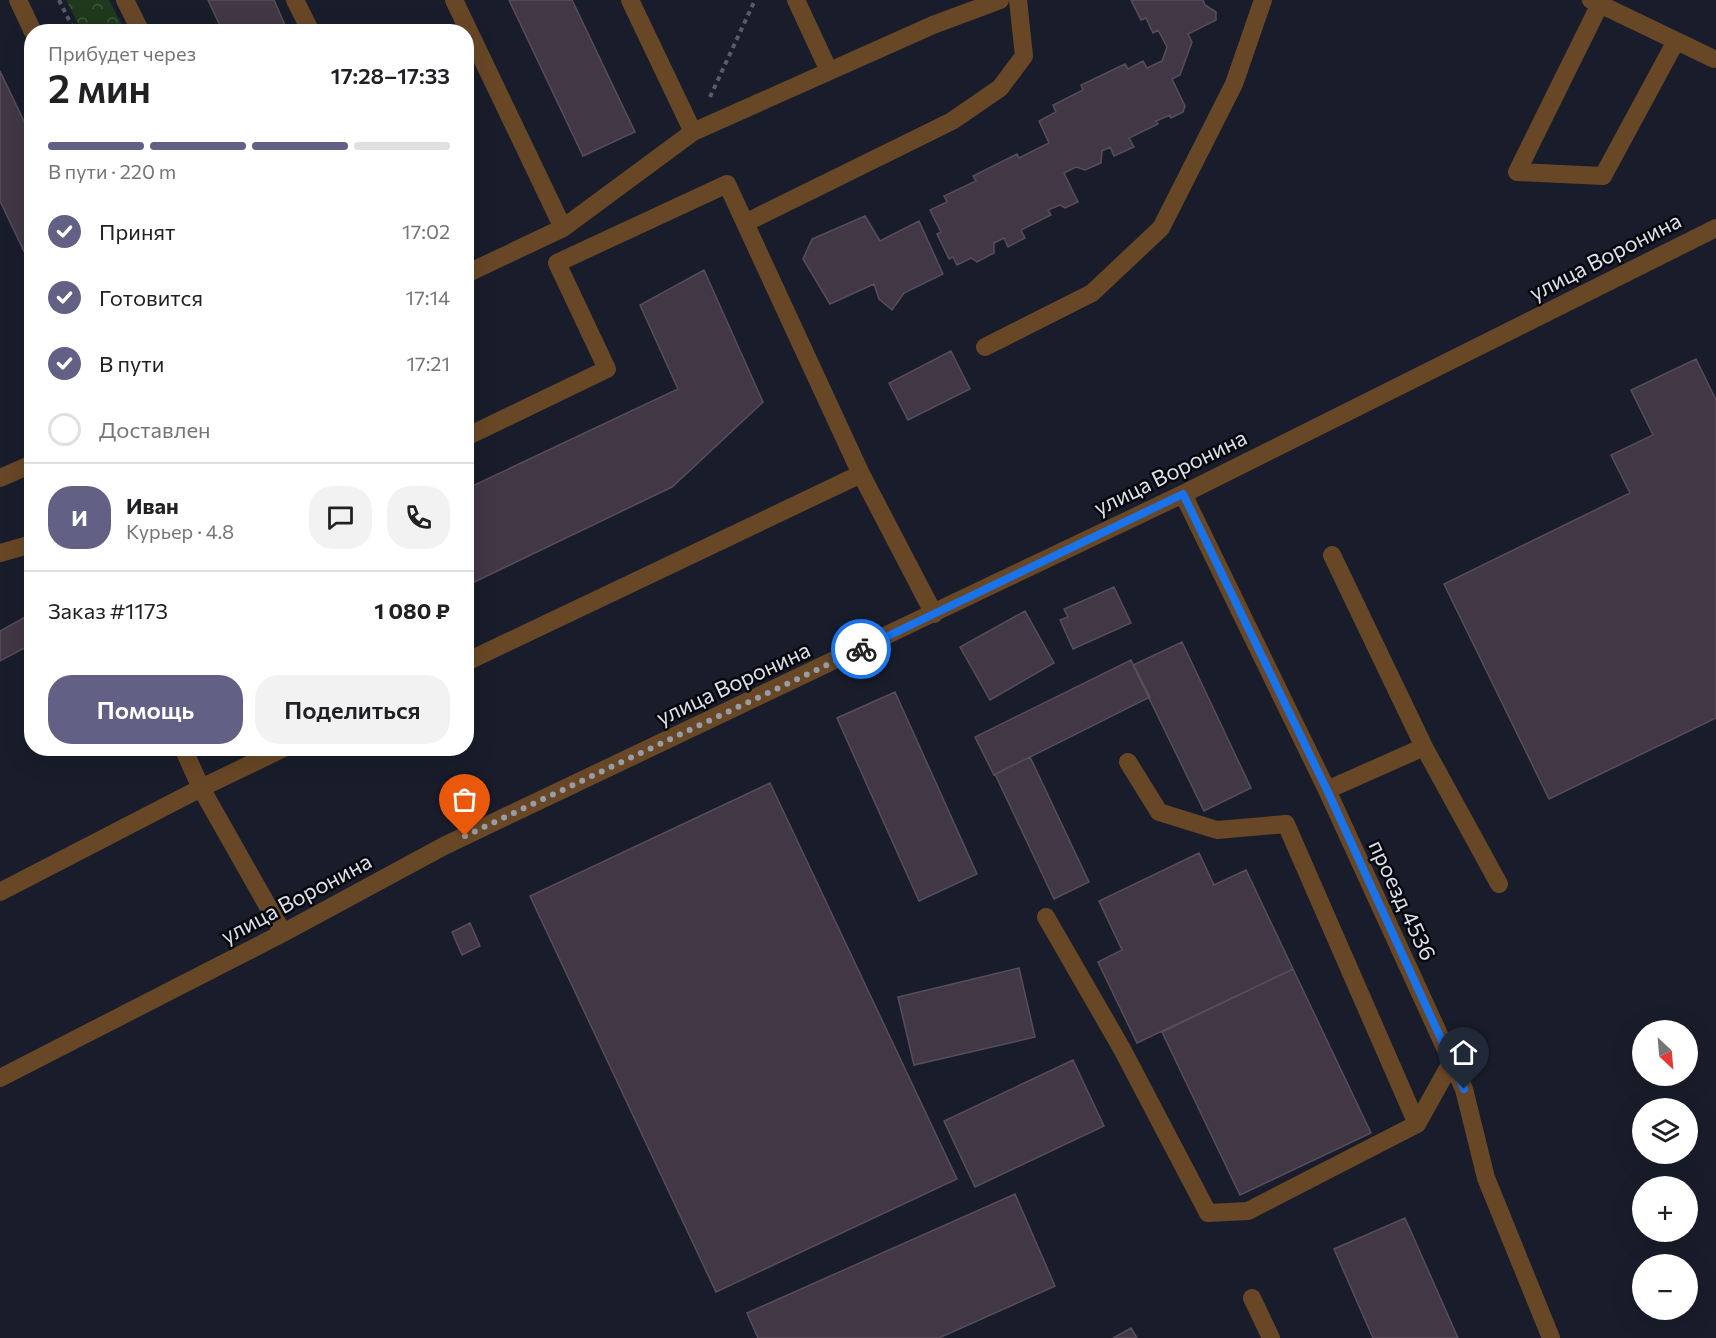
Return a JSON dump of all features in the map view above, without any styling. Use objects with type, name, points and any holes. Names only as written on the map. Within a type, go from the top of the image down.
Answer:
[{"type":"street","points":[[18,0],[29,24]]},
{"type":"street","points":[[125,0],[137,24]]},
{"type":"street","points":[[296,0],[307,24]]},
{"type":"street","points":[[454,0],[466,24]]},
{"type":"street","points":[[630,0],[693,132]]},
{"type":"street","points":[[796,0],[829,71]]},
{"type":"street","points":[[474,270],[564,228],[693,132],[933,25],[1000,0]]},
{"type":"street","points":[[745,223],[952,121],[1000,88],[1024,56],[1018,0]]},
{"type":"street","points":[[986,347],[1092,293],[1161,228],[1234,84],[1263,0]]},
{"type":"street","points":[[1676,41],[1603,176],[1517,172],[1596,2],[1715,59]]},
{"type":"street","points":[[474,41],[564,228]]},
{"type":"street","points":[[474,433],[608,369],[557,263],[727,184],[861,474],[934,614]]},
{"type":"street","name":"улица Воронина","points":[[0,1078],[283,933],[444,846],[1183,494],[1716,228]]},
{"type":"street","points":[[0,478],[24,468]]},
{"type":"street","points":[[474,658],[861,474]]},
{"type":"street","name":"проезд 4536","points":[[1183,494],[1327,790],[1464,1089],[1486,1178],[1551,1338]]},
{"type":"street","points":[[0,553],[24,546]]},
{"type":"street","points":[[1332,555],[1424,747],[1499,884]]},
{"type":"street","points":[[1327,790],[1424,747]]},
{"type":"street","points":[[187,756],[201,788],[283,933]]},
{"type":"street","points":[[0,892],[267,756]]},
{"type":"street","points":[[1128,762],[1159,812],[1217,830],[1286,824],[1417,1124]]},
{"type":"street","points":[[1046,917],[1122,1049],[1208,1213],[1248,1211],[1417,1124],[1451,1063]]},
{"type":"street","points":[[1252,1298],[1271,1338]]},
{"type":"path","points":[[59,0],[71,24]]},
{"type":"path","points":[[693,132],[755,0]]},
{"type":"green space","points":[[66,0],[109,0],[121,24],[78,24]]},
{"type":"building","points":[[208,0],[274,0],[284,24],[219,24]]},
{"type":"building","points":[[509,0],[572,0],[635,132],[583,156]]},
{"type":"building","points":[[1131,0],[1203,0],[1205,5],[1216,12],[1216,20],[1188,34],[1192,42],[1180,75],[1172,79],[1185,106],[1183,112],[1171,118],[1170,115],[1156,121],[1158,124],[1129,138],[1134,147],[1114,156],[1110,147],[1102,151],[1101,163],[1085,170],[1076,167],[1064,173],[1078,202],[1065,208],[1060,205],[1048,210],[1051,215],[1021,230],[1025,238],[1008,247],[1004,238],[994,243],[994,253],[977,262],[971,258],[957,265],[953,257],[949,259],[937,234],[941,232],[930,210],[947,202],[944,196],[976,181],[973,176],[1017,154],[1019,158],[1049,143],[1039,121],[1056,112],[1053,105],[1083,90],[1081,85],[1125,64],[1128,69],[1143,61],[1147,68],[1162,61],[1167,47],[1158,30],[1153,33],[1146,18],[1141,20]]},
{"type":"building","points":[[0,71],[24,121],[24,251],[0,201]]},
{"type":"building","points":[[865,216],[880,241],[919,221],[943,274],[904,293],[892,310],[879,299],[874,284],[830,304],[803,259],[812,239]]},
{"type":"building","points":[[704,270],[763,402],[672,487],[474,582],[474,485],[678,389],[640,305]]},
{"type":"building","points":[[951,351],[970,389],[908,420],[889,383]]},
{"type":"building","points":[[1696,359],[1716,400],[1716,718],[1549,799],[1444,584],[1630,493],[1611,455],[1653,435],[1631,390]]},
{"type":"building","points":[[1114,587],[1131,623],[1073,649],[1060,620],[1068,617],[1064,609]]},
{"type":"building","points":[[1025,611],[1054,663],[990,700],[960,647]]},
{"type":"building","points":[[24,618],[24,648],[0,661],[0,631]]},
{"type":"building","points":[[1182,642],[1251,788],[1204,811],[1133,665]]},
{"type":"building","points":[[1131,660],[1150,697],[994,775],[975,737]]},
{"type":"building","points":[[895,692],[977,874],[919,901],[837,718]]},
{"type":"building","points":[[1030,757],[1089,882],[1054,899],[995,774]]},
{"type":"building","points":[[770,783],[957,1179],[716,1292],[530,896]]},
{"type":"building","points":[[1199,853],[1214,885],[1246,870],[1293,969],[1137,1043],[1098,962],[1122,950],[1099,901]]},
{"type":"building","points":[[470,923],[480,946],[462,955],[452,932]]},
{"type":"building","points":[[1019,968],[1035,1037],[914,1065],[898,997]]},
{"type":"building","points":[[1293,969],[1371,1133],[1240,1195],[1162,1032]]},
{"type":"building","points":[[1073,1060],[1104,1126],[975,1187],[944,1121]]},
{"type":"building","points":[[1015,1194],[1055,1286],[939,1338],[758,1338],[747,1313]]},
{"type":"building","points":[[1405,1218],[1458,1338],[1373,1338],[1334,1249]]},
{"type":"building","points":[[1131,1328],[1137,1338],[1113,1338]]},
{"type":"way so far","points":[[465,836],[861,649]]},
{"type":"route","points":[[861,649],[1183,494],[1327,790],[1464,1089]]}]
